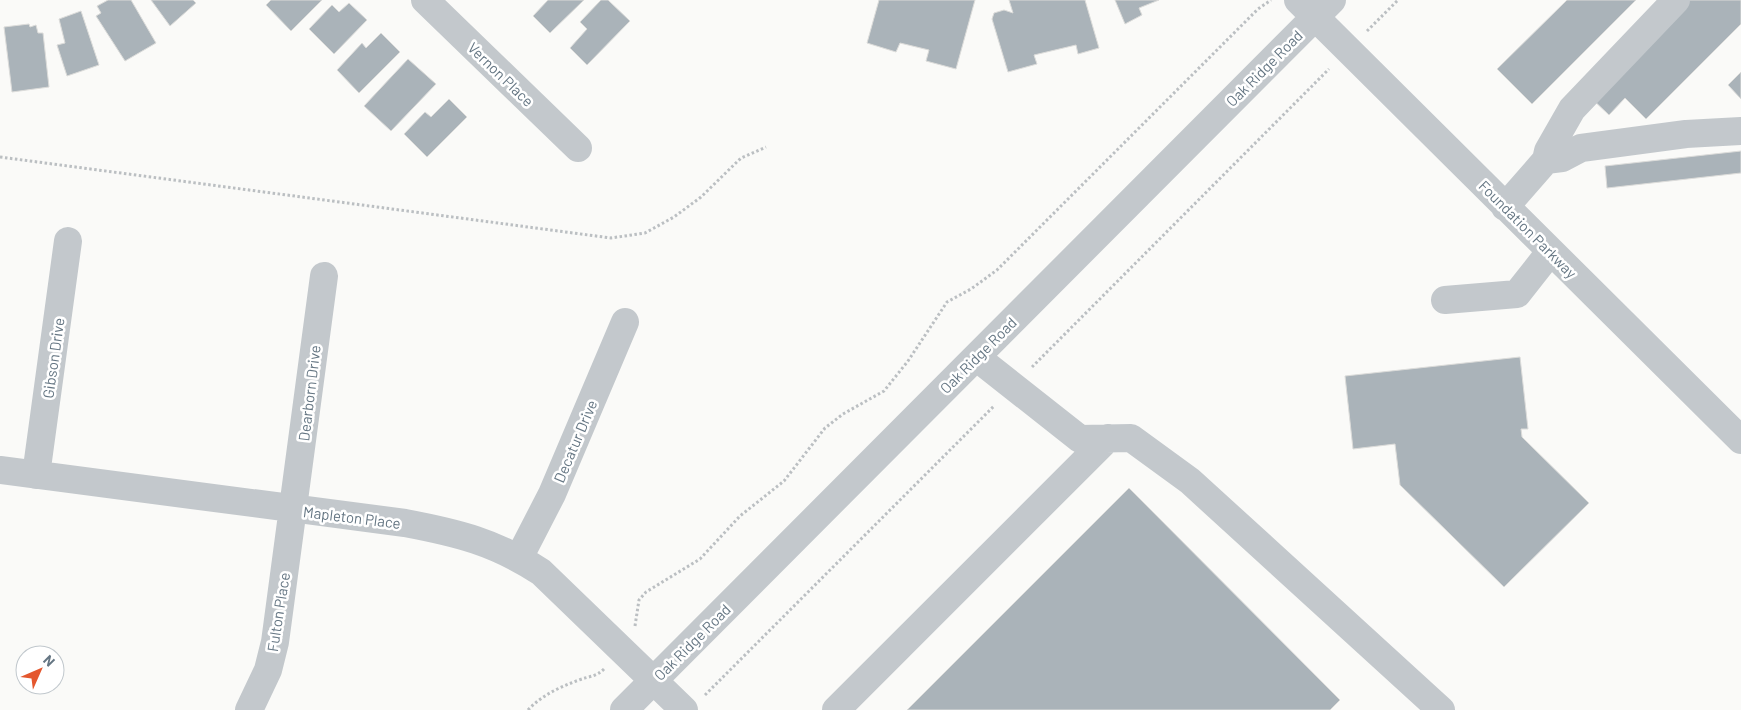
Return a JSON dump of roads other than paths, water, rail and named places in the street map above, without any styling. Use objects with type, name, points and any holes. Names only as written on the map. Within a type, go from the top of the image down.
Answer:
[{"type":"street","name":"Vernon Place","points":[[425,0],[578,148]]},
{"type":"street","points":[[1505,207],[1546,160],[1548,152],[1572,109],[1676,0]]},
{"type":"street","name":"Foundation Parkway","points":[[1315,6],[1347,51],[1550,252],[1738,431]]},
{"type":"street","name":"Oak Ridge Road","points":[[624,710],[976,357],[1315,6]]},
{"type":"street","points":[[1546,160],[1562,158],[1581,148],[1686,134],[1741,131]]},
{"type":"street","name":"Gibson Drive","points":[[36,475],[68,241]]},
{"type":"street","points":[[1445,300],[1517,294],[1550,252]]},
{"type":"street","name":"Dearborn Drive","points":[[293,510],[324,276]]},
{"type":"street","name":"Decatur Drive","points":[[519,558],[552,494],[625,322]]},
{"type":"street","points":[[976,357],[1080,439],[1131,438],[1190,481],[1441,710]]},
{"type":"street","points":[[836,710],[1108,438]]},
{"type":"street","name":"Mapleton Place","points":[[0,470],[293,510],[405,523],[444,530],[484,541],[519,558],[541,572],[684,710]]},
{"type":"street","name":"Fulton Place","points":[[249,710],[268,670],[275,642],[293,510]]}]
